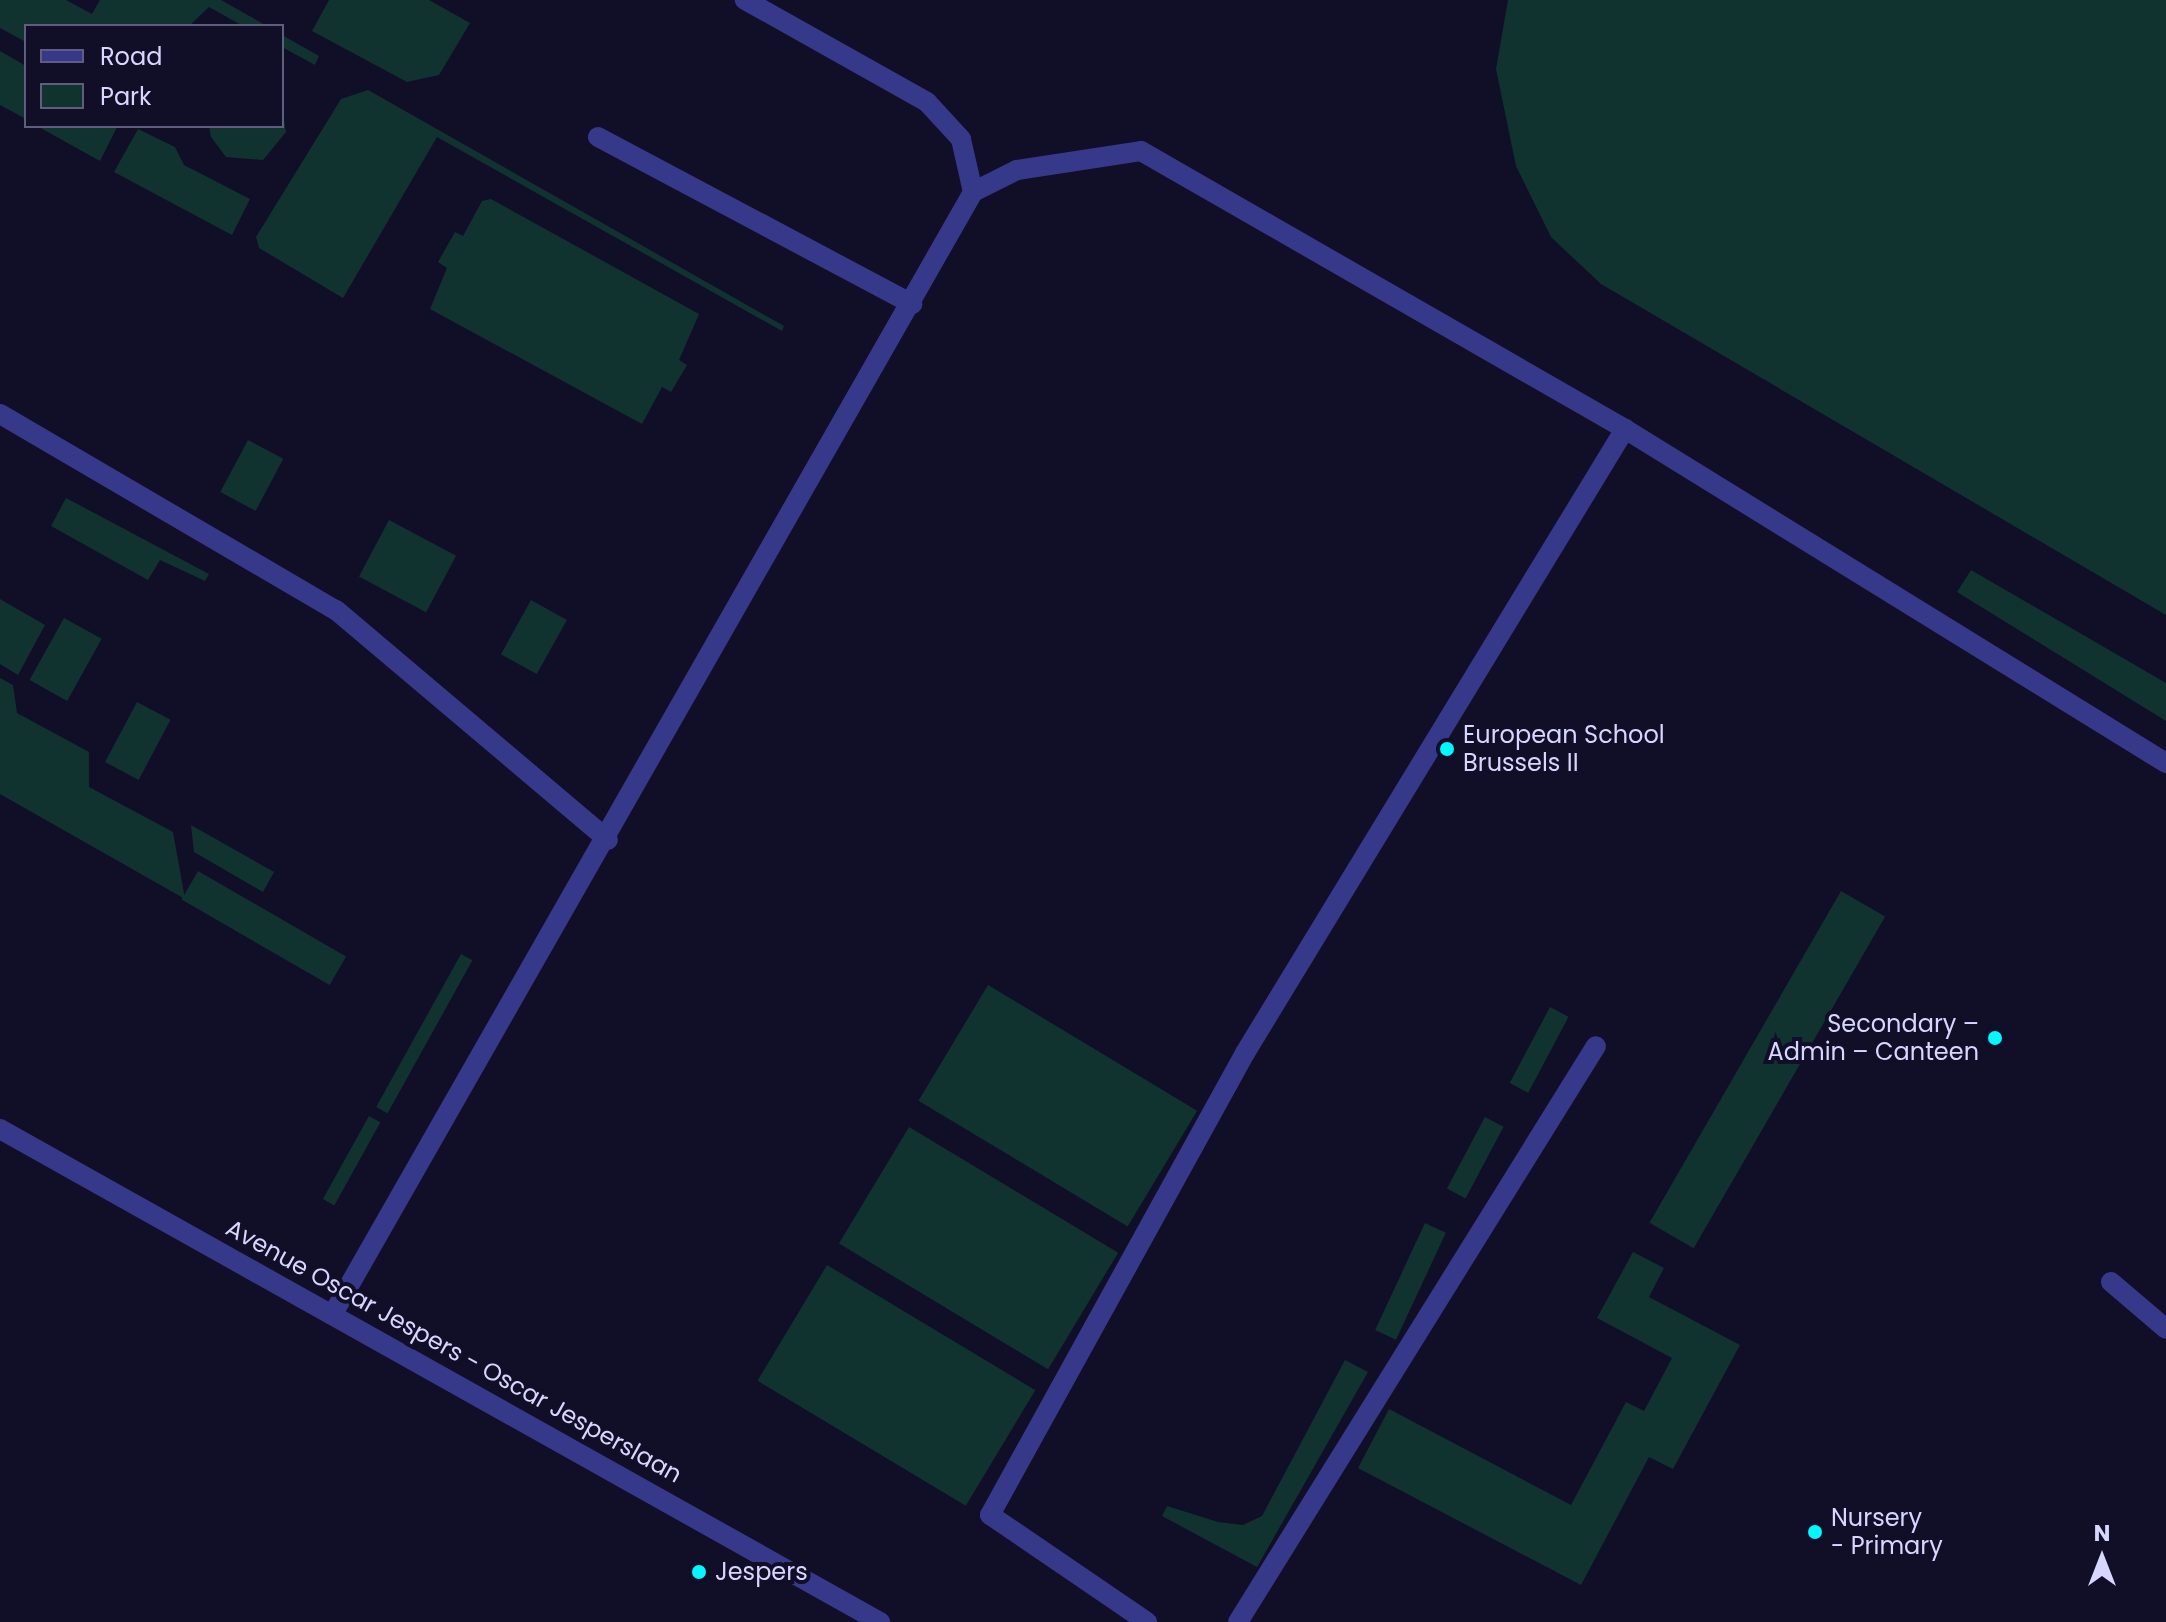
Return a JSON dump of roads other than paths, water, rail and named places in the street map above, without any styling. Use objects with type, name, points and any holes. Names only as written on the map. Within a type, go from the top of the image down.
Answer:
[{"type":"street","points":[[745,0],[927,102],[961,139],[973,192]]},
{"type":"street","points":[[598,137],[912,304]]},
{"type":"street","points":[[334,1312],[608,840],[973,192],[1017,170],[1141,151],[1625,429],[2166,763]]},
{"type":"street","points":[[0,414],[336,610],[608,840]]},
{"type":"street","points":[[1147,1622],[990,1515],[1245,1053],[1625,429]]},
{"type":"street","points":[[1238,1622],[1596,1046]]},
{"type":"street","name":"Avenue Oscar Jespers - Oscar Jesperslaan","points":[[0,1129],[334,1312],[880,1622]]},
{"type":"street","points":[[2111,1282],[2166,1329]]},
{"type":"place","name":"European School Brussels II","points":[[1447,749]]},
{"type":"place","name":"Secondary – Admin – Canteen","points":[[1995,1038]]},
{"type":"place","name":"Nursery - Primary","points":[[1815,1532]]},
{"type":"place","name":"Jespers","points":[[699,1572]]}]
